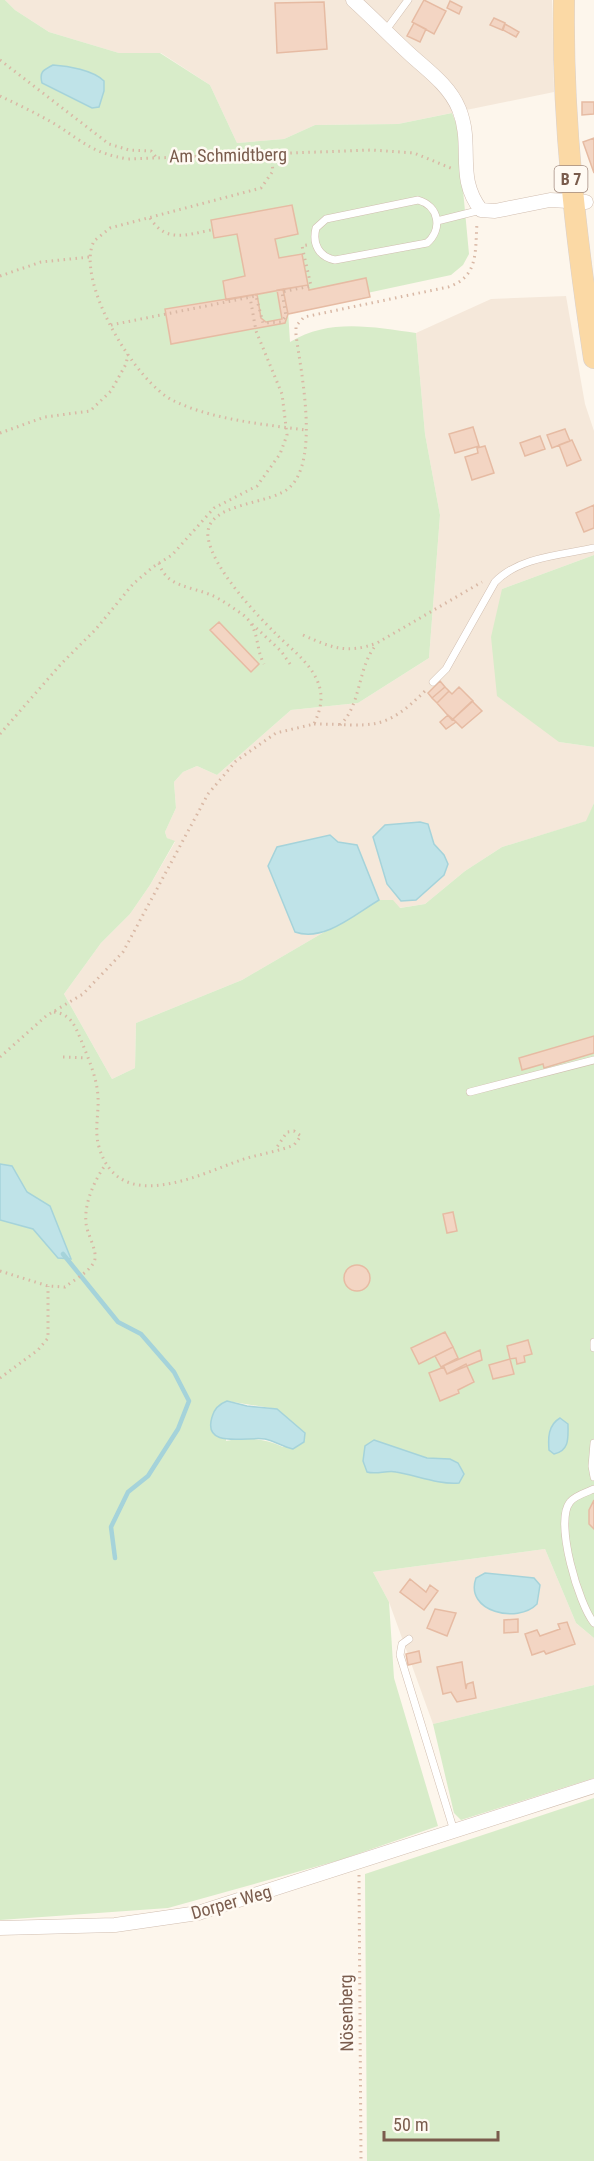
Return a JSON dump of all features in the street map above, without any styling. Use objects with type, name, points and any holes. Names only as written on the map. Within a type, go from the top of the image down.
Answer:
[{"type":"main road","name":"B 7","points":[[564,0],[564,111],[584,202],[594,358]]},
{"type":"street","points":[[353,0],[432,74],[454,99],[466,137],[466,180],[472,198],[481,210],[495,211],[550,200],[584,202]]},
{"type":"street","name":"Dorper Weg","points":[[0,1928],[115,1924],[198,1913],[358,1864],[594,1786]]},
{"type":"lane","points":[[386,30],[408,0]]},
{"type":"lane","points":[[407,202],[424,202],[433,209],[437,221],[435,233],[427,243],[341,260],[324,256],[315,244],[316,228],[326,219],[407,202]]},
{"type":"lane","points":[[437,221],[481,210]]},
{"type":"lane","points":[[434,682],[446,669],[495,582],[503,573],[512,567],[594,548]]},
{"type":"lane","points":[[470,1092],[594,1060]]},
{"type":"lane","points":[[594,1341],[594,1348]]},
{"type":"lane","points":[[594,1443],[592,1466],[594,1477]]},
{"type":"lane","points":[[594,1489],[570,1501],[565,1512],[564,1527],[580,1599],[594,1623]]},
{"type":"lane","points":[[409,1639],[402,1644],[400,1655],[455,1832]]},
{"type":"path","points":[[0,60],[101,139],[129,150],[151,150],[156,157]]},
{"type":"path","name":"Am Schmidtberg","points":[[0,96],[57,125],[95,151],[128,159],[372,150],[414,153],[442,163],[466,180]]},
{"type":"path","points":[[271,155],[273,171],[261,188],[103,232],[94,241],[90,257],[96,291],[111,325],[153,386],[175,402],[212,414],[305,430]]},
{"type":"path","points":[[315,724],[322,702],[320,688],[313,673],[299,655],[260,618],[217,561],[208,534],[211,523],[226,511],[277,495],[293,484],[303,462],[305,430],[296,335],[298,323],[304,317],[448,287],[461,281],[472,270],[475,260],[477,222],[481,210]]},
{"type":"path","points":[[150,218],[161,231],[176,238],[211,230]]},
{"type":"path","points":[[111,325],[256,296],[263,323],[267,325],[284,321],[286,316],[282,292],[311,286],[302,246],[315,244]]},
{"type":"path","points":[[0,276],[41,262],[90,257]]},
{"type":"path","points":[[0,734],[61,664],[96,629],[133,584],[178,550],[194,528],[214,508],[262,482],[285,445],[286,427],[279,384],[256,331],[250,297]]},
{"type":"path","points":[[0,433],[45,417],[90,411],[111,391],[126,364],[128,352]]},
{"type":"path","points":[[159,563],[162,572],[170,581],[209,594],[247,618],[281,651],[290,664]]},
{"type":"path","points":[[303,635],[325,645],[354,651],[377,644],[485,581],[503,573]]},
{"type":"path","points":[[247,618],[257,636],[264,664]]},
{"type":"path","points":[[340,724],[350,711],[368,654],[377,644]]},
{"type":"path","points":[[0,1057],[18,1043],[34,1025],[83,994],[123,952],[208,794],[236,761],[276,733],[315,724],[379,725],[403,712],[434,682]]},
{"type":"path","points":[[53,1012],[64,1014],[71,1020],[96,1082],[97,1140],[106,1164],[127,1180],[145,1186],[164,1186],[275,1149],[294,1145],[301,1136],[291,1131],[275,1149]]},
{"type":"path","points":[[63,1057],[87,1058]]},
{"type":"path","points":[[0,1271],[48,1286],[65,1287],[91,1267],[95,1256],[86,1226],[86,1213],[96,1179],[106,1164]]},
{"type":"path","points":[[0,1378],[38,1350],[48,1338],[48,1286]]},
{"type":"path","name":"Nösenberg","points":[[358,1864],[361,2161]]},
{"type":"shaded area","points":[[5,0],[552,0],[554,92],[398,124],[315,125],[284,139],[237,143],[210,85],[161,53],[119,53],[49,32],[15,10]]},
{"type":"shaded area","points":[[566,296],[585,404],[594,431],[594,555],[502,589],[559,742],[594,747],[594,803],[587,821],[502,847],[465,871],[425,904],[399,908],[379,900],[242,980],[136,1023],[135,1068],[112,1079],[64,994],[101,943],[130,914],[175,842],[167,838],[165,832],[176,808],[174,782],[183,772],[197,766],[217,775],[291,710],[358,703],[429,658],[440,515],[425,434],[416,333],[491,299]]},
{"type":"shaded area","points":[[545,1549],[576,1623],[594,1638],[594,1685],[433,1724],[389,1602],[373,1572]]},
{"type":"green space","points":[[0,0],[5,0],[15,10],[49,32],[119,53],[160,53],[210,85],[237,143],[284,139],[315,125],[398,124],[452,113],[457,126],[469,254],[463,265],[451,275],[288,310],[290,342],[305,334],[336,327],[368,327],[416,333],[425,434],[440,515],[429,658],[358,703],[291,710],[217,775],[197,766],[183,772],[174,782],[176,808],[165,832],[167,838],[175,841],[150,885],[130,914],[101,943],[64,994],[112,1079],[135,1068],[136,1023],[242,980],[379,900],[393,900],[400,908],[425,904],[465,871],[502,847],[586,821],[594,803],[594,1638],[576,1623],[545,1549],[373,1572],[389,1602],[394,1678],[438,1826],[340,1860],[168,1908],[0,1920]],"holes":[[[227,1401],[277,1409],[305,1433],[283,1447],[255,1439],[226,1441]]]},
{"type":"green space","points":[[594,555],[594,747],[559,742],[497,696],[491,637],[502,589]]},
{"type":"green space","points":[[594,1685],[594,1778],[461,1820],[454,1813],[433,1724]]},
{"type":"green space","points":[[594,1798],[594,2161],[367,2161],[365,1874]]},
{"type":"water","points":[[53,65],[87,71],[104,81],[104,91],[99,107],[92,108],[42,83],[43,72]]},
{"type":"water","points":[[420,822],[428,824],[434,844],[444,855],[448,864],[444,875],[416,900],[401,901],[387,884],[373,837],[385,825]]},
{"type":"water","points":[[330,835],[338,842],[357,845],[379,900],[328,930],[306,934],[295,932],[268,866],[277,847]]},
{"type":"water","points":[[0,1164],[12,1166],[27,1192],[50,1206],[71,1259],[58,1258],[33,1229],[0,1220]]},
{"type":"water","points":[[227,1401],[277,1409],[305,1433],[304,1442],[293,1449],[265,1439],[220,1438],[214,1434],[211,1427],[212,1417],[217,1407]]},
{"type":"water","points":[[560,1418],[568,1424],[568,1438],[563,1450],[554,1454],[549,1450],[549,1436],[553,1424]]},
{"type":"water","points":[[374,1440],[427,1458],[450,1459],[458,1463],[464,1474],[459,1483],[451,1483],[396,1472],[367,1472],[363,1461],[365,1446]]},
{"type":"water","points":[[485,1573],[534,1578],[540,1585],[537,1604],[528,1610],[506,1614],[485,1606],[478,1599],[474,1590],[476,1578]]},
{"type":"building","points":[[424,0],[446,11],[434,34],[412,22]]},
{"type":"building","points":[[450,1],[462,7],[459,14],[447,8]]},
{"type":"building","points":[[324,2],[327,49],[277,53],[275,3]]},
{"type":"building","points":[[494,18],[505,23],[502,30],[490,25]]},
{"type":"building","points":[[414,23],[426,29],[420,42],[407,36]]},
{"type":"building","points":[[505,24],[519,32],[516,37],[503,30]]},
{"type":"building","points":[[582,102],[594,102],[594,114],[582,115]]},
{"type":"building","points":[[594,138],[594,173],[583,142]]},
{"type":"building","points":[[292,205],[298,234],[275,239],[279,258],[302,254],[308,285],[226,300],[223,281],[245,276],[237,234],[214,238],[211,220]]},
{"type":"building","points":[[366,278],[370,297],[288,314],[283,289],[308,285],[309,290]]},
{"type":"building","points":[[283,289],[288,314],[285,323],[171,344],[165,309],[257,294],[261,318],[266,322],[282,319],[277,290]]},
{"type":"building","points":[[473,427],[479,446],[455,453],[449,434]]},
{"type":"building","points":[[565,429],[570,441],[552,448],[547,435]]},
{"type":"building","points":[[540,436],[545,449],[525,456],[520,443]]},
{"type":"building","points":[[572,440],[581,460],[567,466],[559,445]]},
{"type":"building","points":[[485,446],[494,473],[472,480],[465,457],[478,453],[477,448]]},
{"type":"building","points":[[594,505],[594,528],[584,532],[576,513]]},
{"type":"building","points":[[219,622],[259,664],[251,672],[210,630]]},
{"type":"building","points":[[440,681],[445,687],[432,698],[428,693]]},
{"type":"building","points":[[445,687],[449,691],[437,703],[432,698]]},
{"type":"building","points":[[459,687],[473,701],[452,720],[437,703],[449,691],[452,694]]},
{"type":"building","points":[[472,701],[482,711],[462,728],[453,719]]},
{"type":"building","points":[[448,715],[456,722],[446,729],[440,722]]},
{"type":"building","points":[[594,1036],[594,1053],[544,1068],[543,1064],[522,1070],[519,1058]]},
{"type":"building","points":[[453,1212],[457,1231],[447,1233],[443,1214]]},
{"type":"building","points":[[357,1265],[366,1269],[370,1278],[366,1287],[357,1291],[348,1287],[344,1278],[348,1269]]},
{"type":"building","points":[[445,1332],[453,1347],[419,1364],[411,1348]]},
{"type":"building","points":[[528,1340],[532,1354],[524,1356],[525,1362],[517,1364],[516,1358],[510,1359],[507,1346]]},
{"type":"building","points":[[453,1347],[458,1358],[441,1367],[435,1356]]},
{"type":"building","points":[[480,1350],[482,1360],[447,1374],[443,1366]]},
{"type":"building","points":[[510,1359],[514,1374],[493,1379],[489,1365]]},
{"type":"building","points":[[466,1364],[474,1382],[458,1390],[459,1393],[440,1401],[429,1373],[444,1367],[447,1374]]},
{"type":"building","points":[[594,1500],[594,1529],[589,1524],[589,1510]]},
{"type":"building","points":[[410,1579],[426,1592],[430,1585],[438,1591],[424,1610],[400,1592]]},
{"type":"building","points":[[435,1609],[456,1613],[447,1636],[427,1628]]},
{"type":"building","points":[[518,1619],[518,1632],[504,1633],[504,1620]]},
{"type":"building","points":[[567,1622],[575,1644],[546,1654],[544,1651],[532,1655],[525,1634],[537,1630],[540,1636],[560,1629],[558,1624]]},
{"type":"building","points":[[419,1651],[421,1662],[408,1665],[406,1654]]},
{"type":"building","points":[[462,1662],[466,1689],[467,1684],[473,1682],[476,1698],[457,1702],[451,1692],[443,1694],[437,1667]]},
{"type":"waterway","points":[[63,1254],[118,1322],[141,1334],[174,1372],[189,1401],[178,1429],[148,1476],[128,1492],[111,1527],[115,1558]]}]
